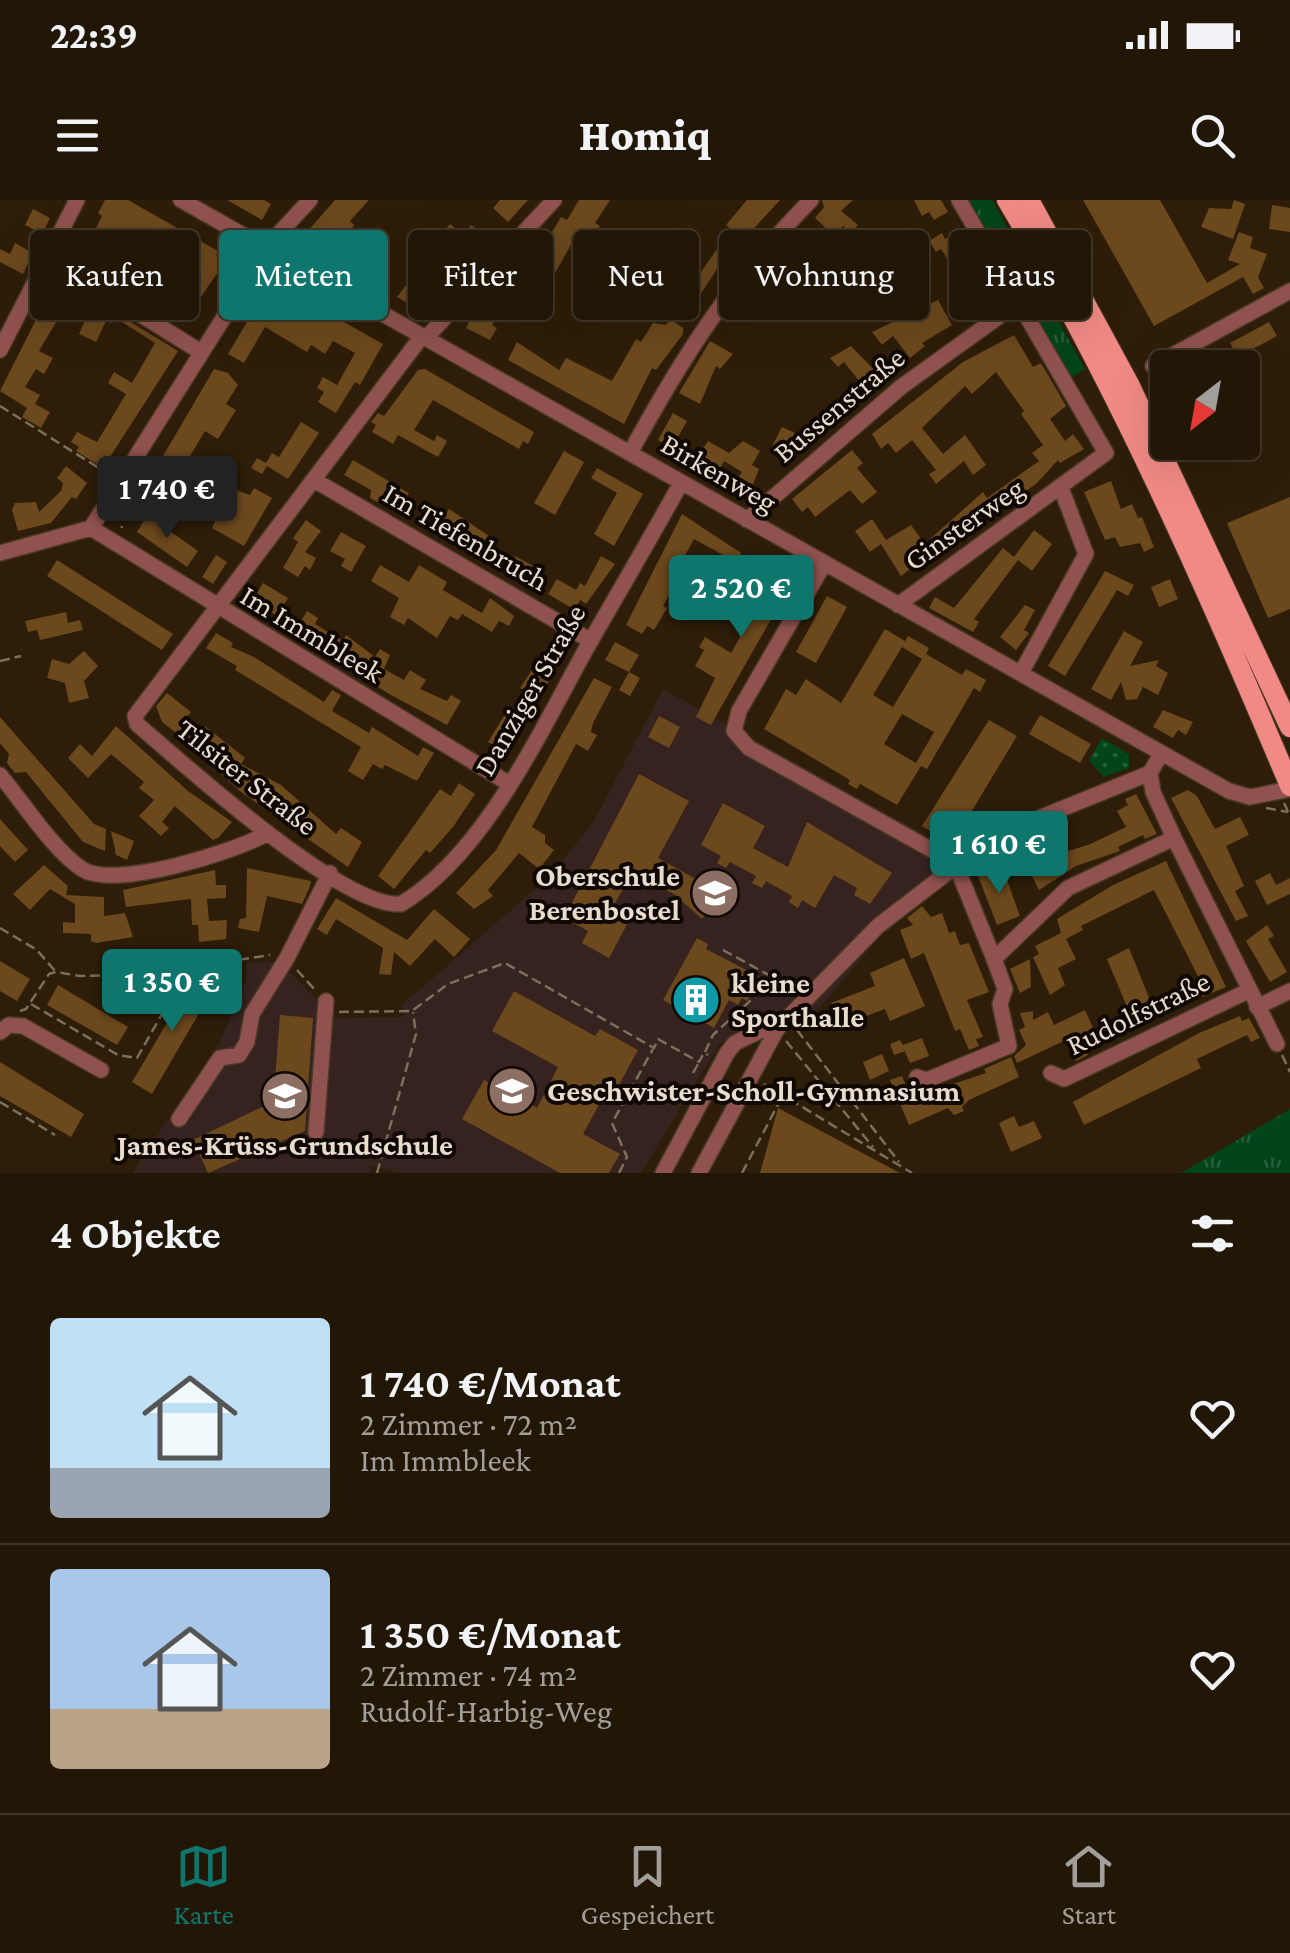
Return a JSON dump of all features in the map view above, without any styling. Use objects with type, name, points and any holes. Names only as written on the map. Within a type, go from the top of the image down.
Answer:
[{"type":"main road","points":[[1007,200],[1050,273],[1176,522],[1290,788]]},
{"type":"main road","points":[[1029,200],[1129,384],[1290,727]]},
{"type":"street","points":[[62,230],[77,200]]},
{"type":"street","name":"Birkenweg","points":[[180,200],[233,230]]},
{"type":"street","points":[[284,230],[310,200]]},
{"type":"street","points":[[216,608],[424,337],[554,200]]},
{"type":"street","points":[[630,454],[699,332],[748,267],[811,200]]},
{"type":"street","points":[[959,200],[977,230]]},
{"type":"street","points":[[1183,350],[1290,291]]},
{"type":"street","points":[[0,350],[30,292]]},
{"type":"street","name":"Birkenweg","points":[[388,317],[747,520],[820,570],[898,605],[1239,796],[1290,788]]},
{"type":"street","points":[[149,320],[201,352]]},
{"type":"street","points":[[0,553],[91,528],[222,320]]},
{"type":"street","name":"Bussenstraße","points":[[747,520],[901,387],[994,320]]},
{"type":"street","name":"Ginsterweg","points":[[898,605],[1106,454],[1029,320]]},
{"type":"street","name":"Im Tiefenbruch","points":[[314,480],[591,640]]},
{"type":"street","name":"Danziger Straße","points":[[402,904],[460,855],[508,783],[681,483]]},
{"type":"street","name":"Ginsterweg","points":[[1021,674],[1084,563],[1084,546],[1062,488]]},
{"type":"street","name":"Im Immbleek","points":[[91,528],[216,608],[508,783]]},
{"type":"street","points":[[820,570],[739,711],[734,731],[749,748],[955,864],[1005,989],[1000,1004],[1009,1046],[927,1080],[918,1077]]},
{"type":"street","name":"Tilsiter Straße","points":[[216,608],[134,720],[268,834],[370,898],[402,904]]},
{"type":"street","points":[[699,1173],[782,1023],[878,926],[955,864],[1008,829],[1150,773],[1161,754]]},
{"type":"street","points":[[1150,773],[1174,838],[1277,1044]]},
{"type":"street","points":[[0,775],[74,862],[103,877],[230,851],[268,834]]},
{"type":"street","points":[[994,959],[1068,888],[1174,838]]},
{"type":"street","name":"Tilsiter Straße","points":[[180,1119],[220,1058],[239,1055],[247,1042],[252,1014],[330,873]]},
{"type":"street","name":"Rudolfstraße","points":[[1051,1073],[1064,1079],[1248,991]]},
{"type":"street","points":[[1257,1007],[1290,991]]},
{"type":"street","points":[[316,1132],[326,1001]]},
{"type":"street","points":[[663,1173],[736,1043],[782,1023]]},
{"type":"street","points":[[0,1032],[9,1025],[23,1026],[101,1070]]},
{"type":"path","points":[[0,406],[115,488],[122,521],[114,543]]},
{"type":"path","points":[[0,661],[21,656]]},
{"type":"path","points":[[0,928],[37,950],[56,972]]},
{"type":"path","points":[[723,950],[809,996]]},
{"type":"path","points":[[13,1013],[30,1004],[49,974],[56,972],[104,976],[167,971],[276,954],[286,958],[336,1012],[412,1011],[448,984],[505,963],[654,1048]]},
{"type":"path","points":[[30,1004],[118,1056],[137,1058],[171,998],[167,971]]},
{"type":"path","points":[[692,1073],[713,1035],[764,988],[764,972]]},
{"type":"path","points":[[377,1173],[416,1034],[412,1011]]},
{"type":"path","points":[[782,1023],[874,1148]]},
{"type":"path","points":[[782,1023],[903,1167]]},
{"type":"path","points":[[619,1173],[627,1157],[612,1124],[658,1039],[699,1062]]},
{"type":"path","points":[[1277,1044],[1290,1072]]},
{"type":"path","points":[[704,1053],[724,1062]]},
{"type":"path","points":[[751,1076],[912,1173]]},
{"type":"path","points":[[742,1173],[783,1095]]},
{"type":"path","points":[[0,1102],[55,1135]]},
{"type":"path","points":[[316,1132],[350,1154]]},
{"type":"shaded area","points":[[663,689],[972,861],[884,932],[810,1019],[720,1043],[641,1173],[399,1173],[372,1166],[369,1173],[132,1173],[220,1042],[247,977],[247,963],[279,962],[336,1018],[404,1017],[402,1005],[552,874],[594,821]]},
{"type":"green space","points":[[965,200],[992,200],[1009,230],[983,230]]},
{"type":"green space","points":[[1036,320],[1058,320],[1085,369],[1070,378]]},
{"type":"green space","points":[[1102,738],[1129,754],[1129,768],[1103,777],[1089,760]]},
{"type":"green space","points":[[1290,1109],[1290,1173],[1181,1173]]},
{"type":"building","points":[[105,200],[128,200],[181,230],[99,230],[96,228],[102,216],[98,213]]},
{"type":"building","points":[[227,200],[264,200],[271,204],[262,220]]},
{"type":"building","points":[[335,200],[369,200],[350,221],[354,225],[352,230],[309,230]]},
{"type":"building","points":[[500,200],[528,200],[508,222],[493,208]]},
{"type":"building","points":[[579,200],[610,200],[595,223],[600,226],[597,230],[573,230],[573,241],[555,273],[553,230],[561,217],[567,220]]},
{"type":"building","points":[[747,200],[780,200],[753,230],[730,230],[726,225]]},
{"type":"building","points":[[822,200],[853,200],[841,211],[858,225],[854,230],[843,226],[840,230],[822,230],[825,227],[815,218],[824,207]]},
{"type":"building","points":[[914,200],[941,200],[948,212],[934,220],[929,212],[922,216]]},
{"type":"building","points":[[1083,200],[1160,200],[1207,283],[1240,264],[1228,260],[1239,232],[1253,237],[1250,248],[1267,254],[1258,277],[1264,288],[1253,294],[1243,277],[1154,326]]},
{"type":"building","points":[[1234,200],[1245,204],[1233,239],[1201,227],[1209,208],[1231,209]]},
{"type":"building","points":[[1272,205],[1290,208],[1290,232],[1269,229]]},
{"type":"building","points":[[33,209],[50,218],[44,230],[25,225]]},
{"type":"building","points":[[942,233],[945,239],[949,237],[949,262],[941,249],[936,252],[929,241]]},
{"type":"building","points":[[199,240],[218,251],[219,270],[199,300]]},
{"type":"building","points":[[15,243],[30,251],[23,274],[0,262],[0,249],[10,254]]},
{"type":"building","points":[[719,246],[719,267],[699,296],[701,272]]},
{"type":"building","points":[[408,283],[408,303],[397,297]]},
{"type":"building","points":[[938,300],[952,325],[922,343],[925,346],[910,358],[893,336],[882,345],[872,332],[897,320],[929,320],[929,304]]},
{"type":"building","points":[[36,320],[57,320],[39,351],[53,358],[44,374],[36,369],[25,387],[40,395],[35,404],[50,412],[41,428],[22,417],[27,408],[0,391]]},
{"type":"building","points":[[85,320],[112,320],[106,321],[96,342],[79,334]]},
{"type":"building","points":[[119,320],[128,320],[178,351],[103,468],[76,451],[79,447],[71,442],[77,432],[97,442],[126,394],[108,383],[114,372],[132,383],[155,343]]},
{"type":"building","points":[[248,320],[340,320],[383,344],[360,385],[355,382],[336,413],[318,402],[324,392],[317,388],[323,377],[337,385],[355,353],[333,341],[325,354],[311,345],[307,352],[265,327],[244,363],[228,354]]},
{"type":"building","points":[[471,320],[492,320],[497,328],[490,340],[466,328]]},
{"type":"building","points":[[671,320],[683,328],[683,334],[656,370],[652,368],[624,424],[508,360],[517,342],[559,370],[566,358],[612,381],[636,339],[641,342],[653,323],[666,325]]},
{"type":"building","points":[[1269,322],[1277,336],[1251,350],[1234,350],[1230,343]]},
{"type":"building","points":[[1014,335],[1033,367],[1041,363],[1066,406],[1050,419],[1065,441],[1073,434],[1084,449],[1060,463],[1058,460],[1036,484],[1000,509],[996,504],[939,551],[930,539],[983,492],[987,498],[1039,461],[1032,453],[1043,445],[1021,414],[1024,411],[996,372],[972,394],[965,386],[922,428],[943,454],[965,435],[986,465],[973,475],[964,461],[936,484],[929,474],[936,470],[912,440],[896,453],[888,443],[881,449],[872,434],[963,362]]},
{"type":"building","points":[[710,341],[733,354],[720,369],[716,366],[700,404],[679,393]]},
{"type":"building","points":[[851,346],[883,379],[868,392],[844,362],[838,367],[830,358]]},
{"type":"building","points":[[214,369],[228,373],[238,385],[226,404],[236,410],[218,439],[205,431],[187,461],[204,473],[198,482],[180,470],[164,496],[146,485]]},
{"type":"building","points":[[425,369],[534,432],[528,444],[523,441],[519,449],[433,400],[414,430],[434,441],[437,435],[447,441],[438,457],[398,435],[393,444],[372,432],[376,425],[371,422],[378,413],[384,416],[418,370]]},
{"type":"building","points":[[673,413],[687,421],[672,448],[658,440]]},
{"type":"building","points":[[301,422],[319,433],[288,479],[267,466],[262,474],[251,468],[257,458],[266,463],[272,453],[279,457]]},
{"type":"building","points":[[782,427],[795,433],[792,440],[800,444],[791,462],[770,450]]},
{"type":"building","points":[[708,441],[729,453],[743,441],[760,451],[752,465],[759,469],[750,492],[735,483],[742,472],[724,461],[717,473],[696,460]]},
{"type":"building","points":[[852,450],[863,463],[857,468],[877,492],[862,504],[850,490],[815,517],[808,507],[802,512],[792,499]]},
{"type":"building","points":[[564,451],[584,462],[555,515],[534,503]]},
{"type":"building","points":[[353,460],[409,493],[401,507],[392,502],[389,508],[370,498],[371,490],[344,475]]},
{"type":"building","points":[[66,466],[87,483],[76,499],[72,497],[51,523],[18,531],[12,510],[15,503],[36,502],[39,512],[61,491],[63,483],[57,478]]},
{"type":"building","points":[[597,468],[643,494],[614,546],[594,534],[617,493],[591,478]]},
{"type":"building","points":[[1111,481],[1121,509],[1132,504],[1154,547],[1144,552],[1140,543],[1120,547],[1115,537],[1105,540],[1084,492]]},
{"type":"building","points":[[230,488],[250,495],[254,488],[272,498],[244,546],[212,528]]},
{"type":"building","points":[[1290,497],[1290,609],[1268,618],[1227,523]]},
{"type":"building","points":[[449,509],[498,542],[488,562],[435,532]]},
{"type":"building","points":[[682,514],[741,553],[736,562],[694,539],[670,583],[674,585],[663,606],[667,608],[654,630],[647,626],[642,634],[626,625]]},
{"type":"building","points":[[147,515],[198,551],[187,567],[137,532]]},
{"type":"building","points":[[872,519],[886,540],[911,525],[925,544],[907,557],[913,567],[901,576],[881,544],[870,552],[855,531]]},
{"type":"building","points":[[306,520],[321,531],[305,552],[316,558],[310,570],[305,566],[298,577],[283,568],[298,542],[293,538]]},
{"type":"building","points":[[1034,530],[1052,544],[1032,571],[1018,560],[974,619],[979,622],[973,632],[929,608],[935,597],[954,608],[1003,548],[1014,557]]},
{"type":"building","points":[[341,532],[366,546],[351,572],[341,566],[345,559],[330,551]]},
{"type":"building","points":[[216,555],[227,562],[213,584],[202,577]]},
{"type":"building","points":[[750,555],[795,577],[711,725],[696,717],[715,678],[695,666],[704,650],[699,647],[705,637],[731,653],[753,614],[767,580],[744,566]]},
{"type":"building","points":[[515,556],[533,566],[524,582],[506,572]]},
{"type":"building","points":[[601,556],[615,564],[586,604],[580,600],[575,610],[548,594],[557,579],[576,590],[580,583],[585,586]]},
{"type":"building","points":[[57,560],[173,634],[162,650],[47,576]]},
{"type":"building","points":[[380,565],[409,582],[419,565],[447,582],[443,590],[482,613],[490,598],[514,616],[509,626],[499,621],[492,632],[462,614],[458,620],[450,616],[437,638],[408,618],[404,625],[390,617],[399,598],[371,581]]},
{"type":"building","points":[[1105,571],[1134,585],[1128,596],[1117,590],[1065,676],[1048,666]]},
{"type":"building","points":[[1170,579],[1178,599],[1159,607],[1151,587]]},
{"type":"building","points":[[263,583],[288,598],[277,616],[252,601]]},
{"type":"building","points":[[827,596],[847,607],[816,663],[796,652]]},
{"type":"building","points":[[1025,605],[1035,610],[1024,630],[1029,633],[1016,650],[1000,637]]},
{"type":"building","points":[[307,611],[318,618],[315,624],[343,641],[346,635],[375,657],[380,649],[390,655],[384,669],[404,680],[410,670],[426,680],[420,689],[447,701],[451,695],[461,701],[447,725],[389,694],[294,633]]},
{"type":"building","points":[[66,612],[68,623],[80,620],[83,630],[40,640],[37,630],[28,632],[25,621]]},
{"type":"building","points":[[885,629],[905,641],[902,647],[908,636],[929,648],[926,654],[962,675],[966,669],[986,680],[980,692],[974,688],[927,769],[921,766],[897,805],[860,784],[857,789],[848,784],[850,780],[764,729],[786,689],[796,695],[806,679],[841,703]],"holes":[[[902,647],[922,659],[893,707],[873,695]],[[902,714],[934,732],[916,763],[884,744]]]},
{"type":"building","points":[[1124,631],[1143,642],[1130,666],[1159,660],[1156,666],[1168,673],[1158,695],[1143,687],[1137,699],[1126,700],[1121,682],[1111,700],[1091,689]]},
{"type":"building","points":[[216,633],[233,643],[231,647],[254,657],[324,702],[332,690],[341,695],[332,711],[369,733],[372,727],[418,756],[423,747],[434,753],[417,781],[385,765],[382,769],[373,764],[363,780],[348,771],[361,747],[206,648]]},
{"type":"building","points":[[556,634],[564,638],[558,650],[565,653],[530,714],[520,709],[529,693],[520,688]]},
{"type":"building","points":[[615,642],[639,655],[629,672],[605,660]]},
{"type":"building","points":[[84,651],[98,666],[84,681],[89,698],[69,703],[65,683],[47,678],[52,659],[69,664]]},
{"type":"building","points":[[629,672],[640,678],[630,696],[619,690]]},
{"type":"building","points":[[594,678],[612,687],[593,723],[591,732],[597,735],[588,751],[576,744],[532,827],[545,835],[545,843],[554,850],[539,869],[519,853],[488,890],[493,896],[474,909],[456,893],[496,850]]},
{"type":"building","points":[[167,693],[191,712],[186,718],[201,731],[205,726],[245,758],[241,764],[281,785],[336,834],[341,828],[362,842],[348,867],[241,792],[213,767],[216,764],[162,722],[156,706]]},
{"type":"building","points":[[510,706],[527,717],[506,753],[488,742]]},
{"type":"building","points":[[1163,710],[1193,722],[1186,735],[1178,730],[1173,738],[1153,727]]},
{"type":"building","points":[[1040,715],[1091,744],[1080,763],[1029,734]]},
{"type":"building","points":[[659,716],[680,727],[669,748],[648,737]]},
{"type":"building","points":[[0,717],[94,824],[106,829],[105,851],[83,842],[26,772],[15,773],[7,763],[9,754],[0,743]]},
{"type":"building","points":[[989,720],[1017,736],[952,844],[922,826]]},
{"type":"building","points":[[116,726],[188,791],[232,822],[218,838],[213,840],[175,806],[162,822],[169,828],[161,836],[139,816],[154,800],[139,788],[144,782],[111,754],[88,778],[68,758],[80,744],[92,756]]},
{"type":"building","points":[[639,774],[689,801],[658,858],[712,888],[708,895],[714,899],[702,919],[674,894],[633,872],[614,905],[632,915],[609,958],[582,943],[588,931],[564,918]]},
{"type":"building","points":[[459,783],[475,794],[453,827],[430,853],[426,850],[394,889],[378,876],[440,789],[451,796]]},
{"type":"building","points":[[1188,790],[1197,796],[1215,829],[1240,817],[1249,835],[1226,846],[1244,886],[1235,891],[1248,916],[1236,921],[1171,798]]},
{"type":"building","points":[[1136,794],[1157,834],[1145,839],[1143,835],[1118,847],[1120,851],[1076,866],[1039,890],[1024,860],[1044,850],[1048,857],[1088,845],[1126,827],[1117,811],[1128,805],[1125,799]]},
{"type":"building","points":[[723,803],[765,826],[753,848],[788,867],[807,822],[892,873],[870,904],[854,895],[857,888],[834,875],[815,908],[802,900],[798,908],[789,902],[792,896],[766,881],[762,888],[752,883],[756,876],[730,862],[726,868],[717,863],[721,856],[701,845]]},
{"type":"building","points":[[0,819],[28,850],[15,862],[0,846]]},
{"type":"building","points":[[111,831],[134,841],[127,860],[116,855]]},
{"type":"building","points":[[1166,861],[1226,987],[1202,997],[1197,987],[1202,984],[1154,890],[1081,926],[1083,930],[1066,939],[1076,959],[1058,968],[1065,985],[1050,995],[1033,957],[1039,954],[1035,946],[1061,933],[1057,919],[1113,885]]},
{"type":"building","points":[[44,865],[68,886],[66,895],[104,897],[104,916],[125,913],[133,937],[96,943],[91,941],[91,934],[63,933],[63,922],[75,923],[75,904],[50,889],[30,910],[13,894]]},
{"type":"building","points":[[1002,866],[1020,916],[997,925],[978,876]]},
{"type":"building","points":[[247,868],[311,881],[302,904],[267,896],[259,932],[238,928],[240,919],[246,918]]},
{"type":"building","points":[[215,870],[216,885],[226,885],[226,898],[207,899],[209,921],[227,920],[226,939],[199,942],[198,925],[192,925],[191,899],[126,907],[123,890]]},
{"type":"building","points":[[1270,873],[1276,885],[1290,878],[1290,894],[1267,905],[1255,881]]},
{"type":"building","points":[[336,898],[407,940],[434,909],[470,939],[454,957],[435,939],[410,966],[394,952],[391,975],[379,974],[383,948],[336,919],[327,935],[317,929]]},
{"type":"building","points":[[922,906],[931,917],[942,913],[949,933],[955,931],[960,945],[969,943],[989,992],[967,1000],[983,1037],[976,1039],[979,1046],[969,1050],[960,1029],[955,1031],[924,953],[911,959],[900,930],[913,925],[907,918]]},
{"type":"building","points":[[1267,925],[1274,936],[1268,939],[1287,972],[1270,982],[1246,941]]},
{"type":"building","points":[[697,938],[708,944],[706,949],[760,977],[747,1001],[742,998],[738,1005],[729,1000],[714,1028],[663,1000]]},
{"type":"building","points":[[1129,948],[1156,1015],[1085,1049],[1088,1055],[1076,1061],[1066,1040],[1017,1063],[1014,1056],[1026,1045],[1019,1030],[1025,1027],[1020,1013],[1033,1011],[1033,1020],[1048,1012],[1054,1025],[1085,1010],[1095,1032],[1130,1014],[1107,959]]},
{"type":"building","points":[[904,958],[925,1006],[890,1021],[885,1009],[840,1026],[831,1003],[875,986],[870,973]]},
{"type":"building","points":[[1030,959],[1031,987],[1020,993],[1010,969]]},
{"type":"building","points":[[0,961],[30,979],[17,1001],[0,991]]},
{"type":"building","points":[[202,976],[205,1003],[152,1094],[132,1082],[181,999],[179,980]]},
{"type":"building","points":[[58,985],[128,1027],[117,1045],[47,1005]]},
{"type":"building","points":[[514,991],[595,1036],[600,1029],[638,1050],[613,1096],[606,1092],[583,1134],[620,1154],[609,1173],[560,1173],[462,1119],[484,1080],[537,1108],[558,1067],[492,1031]]},
{"type":"building","points":[[280,1015],[313,1018],[305,1131],[208,1173],[193,1140],[264,1106],[266,1097],[274,1092]]},
{"type":"building","points":[[1240,1016],[1242,1021],[1249,1018],[1260,1038],[1251,1042],[1247,1035],[1197,1059],[1201,1068],[1084,1125],[1073,1102],[1199,1033]]},
{"type":"building","points":[[922,1038],[929,1056],[910,1063],[904,1051],[894,1055],[890,1044],[900,1040],[903,1045]]},
{"type":"building","points":[[882,1054],[889,1071],[870,1080],[863,1062]]},
{"type":"building","points":[[1011,1057],[1019,1077],[969,1100],[962,1107],[964,1111],[954,1115],[948,1108],[909,1125],[890,1080],[902,1076],[911,1098],[986,1073],[984,1069]]},
{"type":"building","points":[[0,1062],[84,1114],[71,1137],[0,1096]]},
{"type":"building","points":[[778,1108],[900,1173],[760,1173]]},
{"type":"building","points":[[1014,1116],[1019,1127],[1034,1121],[1042,1138],[1011,1152],[999,1123]]},
{"type":"place","name":"Oberschule Berenbostel","points":[[715,893]]},
{"type":"place","name":"kleine Sporthalle","points":[[696,1000]]},
{"type":"place","name":"Geschwister-Scholl-Gymnasium","points":[[512,1091]]},
{"type":"place","name":"James-Krüss-Grundschule","points":[[285,1096]]}]
